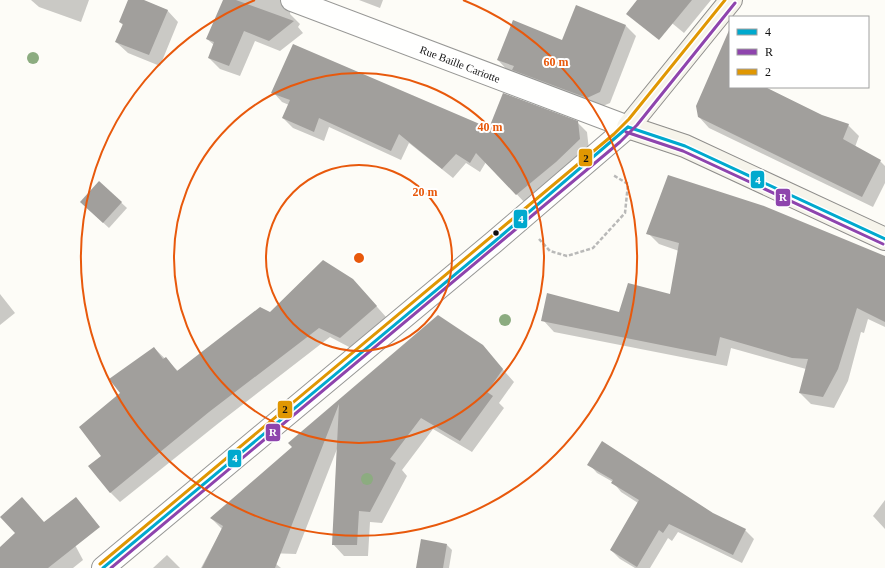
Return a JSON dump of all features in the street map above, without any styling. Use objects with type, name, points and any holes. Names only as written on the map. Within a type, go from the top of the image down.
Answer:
[{"type":"street","name":"Rue Baille Cariotte","points":[[292,0],[628,127]]},
{"type":"street","points":[[103,568],[595,157],[628,127],[731,0]]},
{"type":"street","points":[[628,127],[685,146],[885,239]]},
{"type":"path","points":[[538,238],[550,251],[567,256],[593,248],[625,213],[628,184],[607,172],[595,157]]},
{"type":"building","points":[[128,0],[144,0],[168,10],[149,55],[115,42],[123,24],[119,22]]},
{"type":"building","points":[[223,0],[236,0],[294,21],[269,41],[244,31],[229,66],[208,58],[214,42],[206,39]]},
{"type":"building","points":[[637,0],[692,0],[659,40],[626,14]]},
{"type":"building","points":[[576,5],[626,25],[600,92],[587,98],[512,70],[514,66],[497,60],[513,20],[562,40]]},
{"type":"building","points":[[729,30],[729,88],[767,88],[822,115],[849,124],[843,139],[881,160],[862,197],[698,117],[696,106]]},
{"type":"building","points":[[293,44],[489,128],[503,93],[578,121],[580,139],[556,162],[516,195],[476,153],[470,163],[456,154],[442,169],[399,134],[391,151],[319,118],[314,132],[282,118],[290,100],[271,93]]},
{"type":"building","points":[[668,175],[764,206],[885,256],[885,322],[857,308],[838,369],[823,397],[799,393],[808,359],[792,358],[720,337],[716,356],[541,321],[547,293],[619,312],[628,283],[670,294],[679,243],[646,234]]},
{"type":"building","points":[[99,181],[122,202],[103,223],[80,202]]},
{"type":"building","points":[[323,260],[353,279],[377,306],[340,338],[319,328],[209,412],[110,493],[88,466],[101,456],[79,427],[120,393],[109,379],[154,347],[163,359],[166,357],[177,371],[260,307],[270,312]]},
{"type":"building","points":[[438,315],[483,345],[503,369],[487,392],[493,396],[460,441],[421,418],[390,459],[396,463],[370,512],[359,511],[357,545],[332,545],[339,404],[275,568],[202,568],[223,526],[210,518],[292,447],[288,443]]},
{"type":"building","points":[[602,441],[713,513],[746,529],[733,555],[669,524],[663,533],[659,530],[637,567],[610,550],[639,500],[611,483],[613,480],[587,465]]},
{"type":"building","points":[[22,497],[44,522],[76,497],[100,527],[48,568],[0,568],[0,547],[15,533],[0,517]]},
{"type":"building","points":[[421,539],[447,544],[443,568],[416,568]]},
{"type":"transit line","name":"2","points":[[100,564],[614,134],[629,119],[725,0]]},
{"type":"transit line","name":"R","points":[[111,568],[620,142],[637,125],[735,3]]},
{"type":"transit line","name":"4","points":[[628,127],[685,146],[885,239]]},
{"type":"transit line","name":"4","points":[[103,568],[494,242],[628,127]]},
{"type":"transit line","name":"R","points":[[626,132],[683,151],[883,244]]}]
